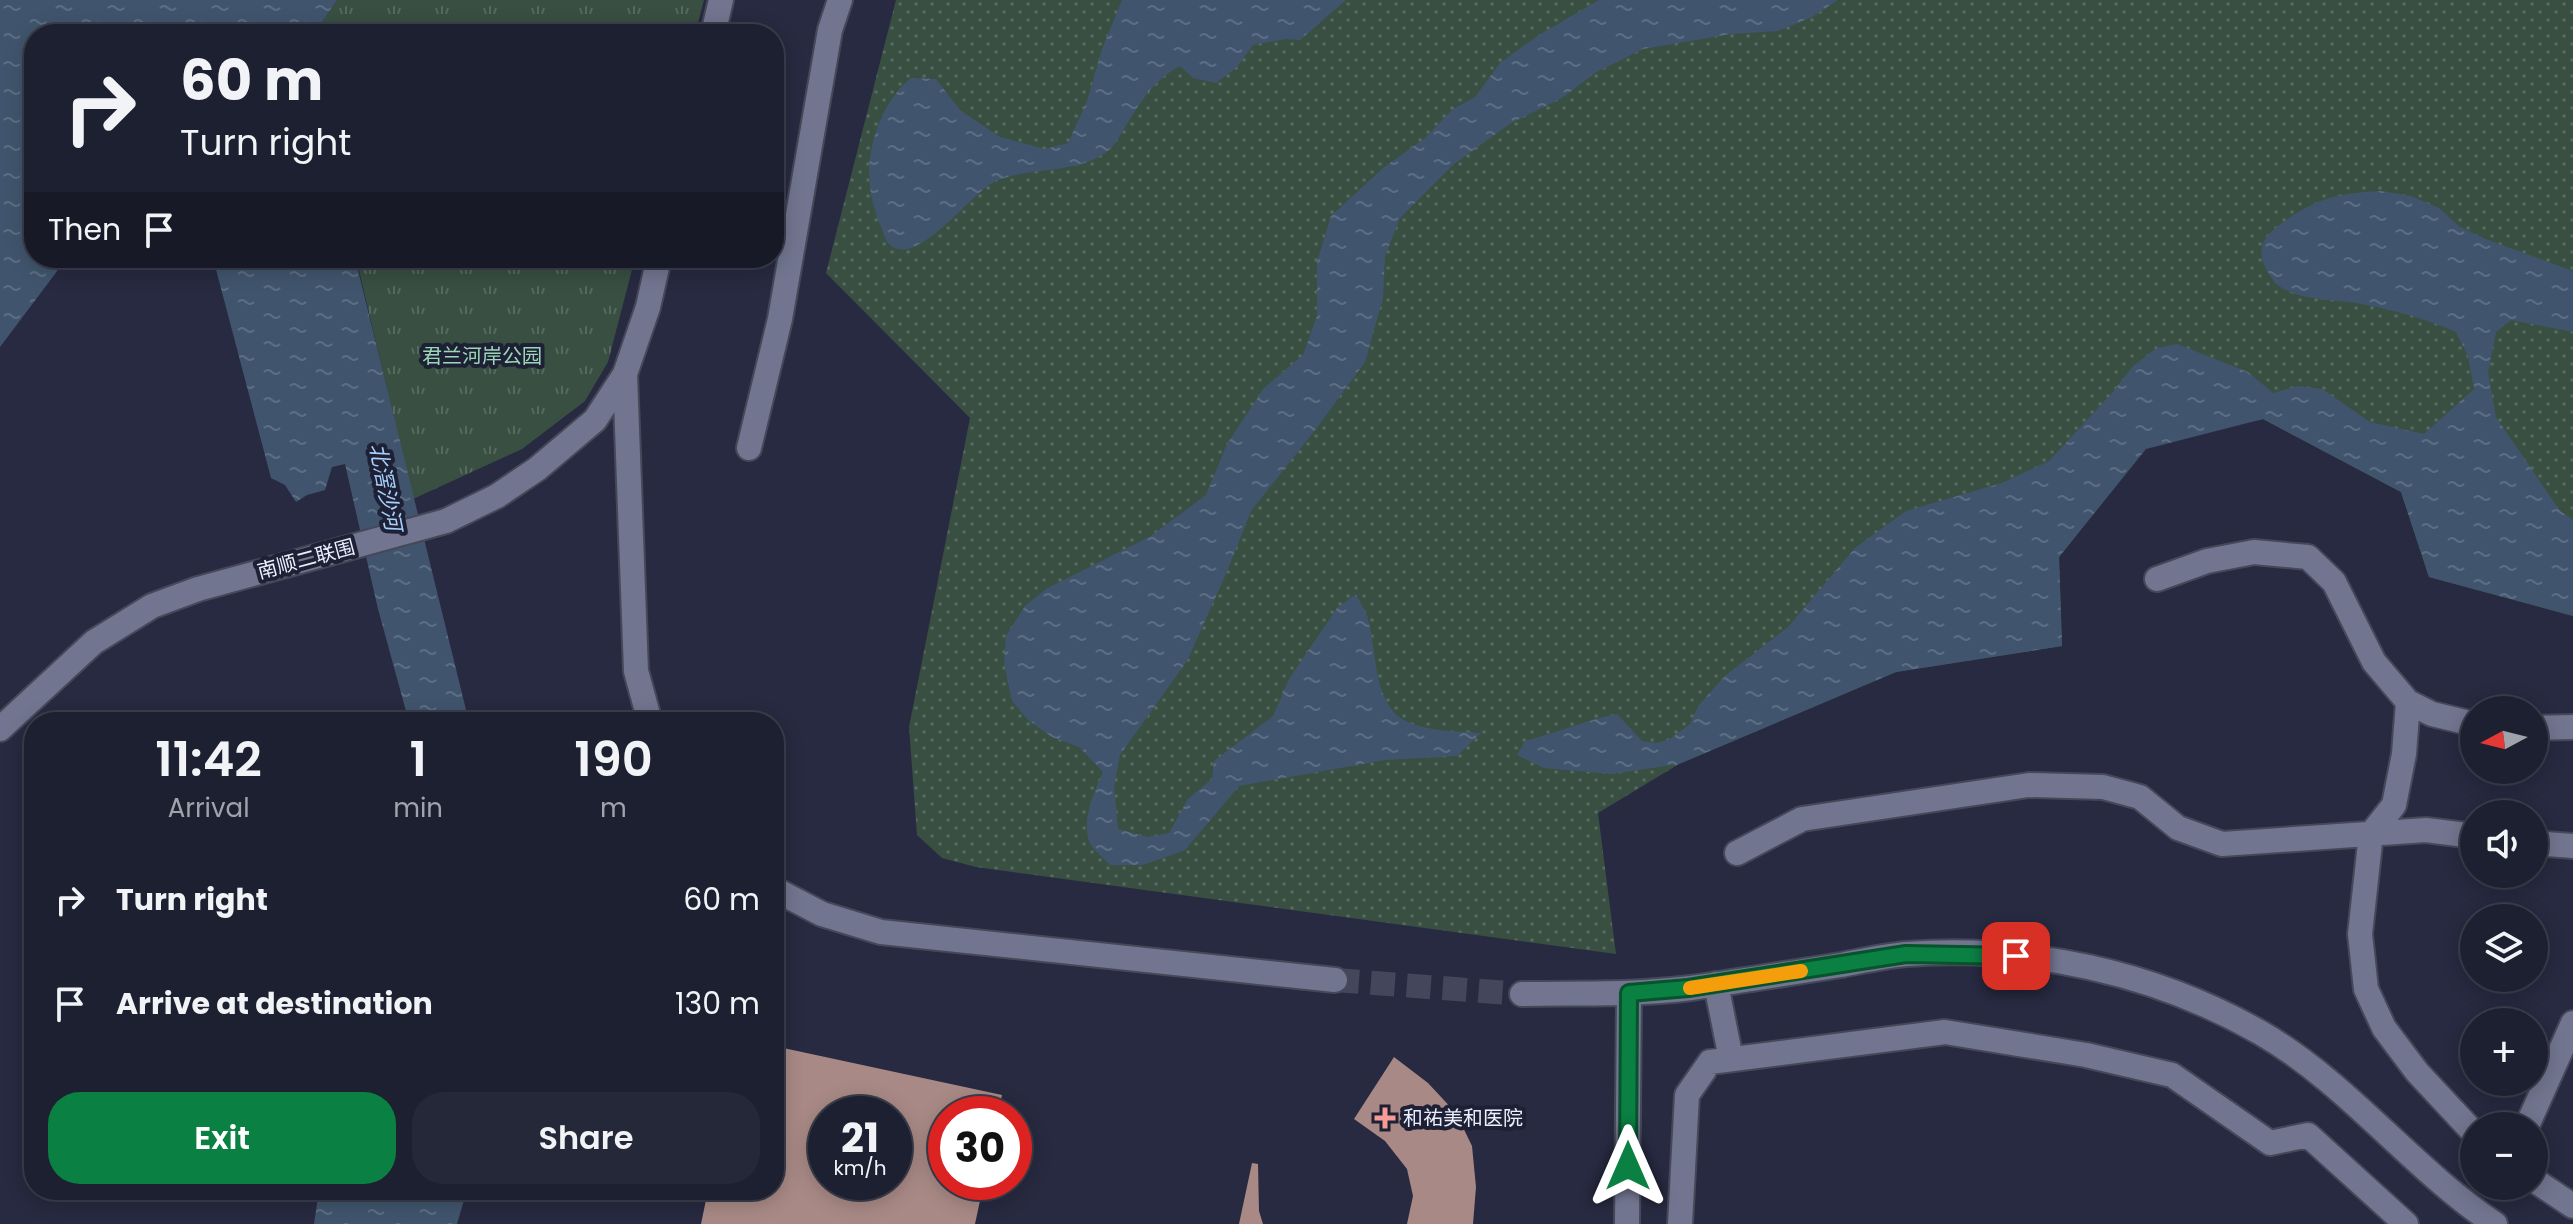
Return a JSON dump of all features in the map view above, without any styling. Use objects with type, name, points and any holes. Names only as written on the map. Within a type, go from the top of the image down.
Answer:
[{"type":"street","points":[[715,24],[721,0]]},
{"type":"street","points":[[749,448],[780,319],[830,30],[840,0]]},
{"type":"street","name":"南顺二联围","points":[[0,729],[94,642],[152,606],[198,589],[446,521],[497,496],[537,469],[595,420],[625,374],[648,307],[657,268]]},
{"type":"street","points":[[625,374],[636,671],[647,712]]},
{"type":"street","points":[[2157,579],[2207,561],[2254,552],[2308,557],[2334,582],[2374,662],[2408,702],[2432,714],[2460,721]]},
{"type":"street","points":[[2408,702],[2404,754],[2394,805],[2371,834],[2360,934],[2366,989],[2384,1028],[2417,1072],[2460,1118]]},
{"type":"street","points":[[2548,728],[2573,727]]},
{"type":"street","points":[[1737,853],[1802,819],[2029,785],[2103,787],[2140,797],[2178,828],[2222,844],[2426,830],[2460,834]]},
{"type":"street","points":[[2548,844],[2573,846]]},
{"type":"street","points":[[784,894],[822,914],[881,932],[1335,980]]},
{"type":"street","points":[[1522,994],[1629,993],[1716,984],[1906,954],[1985,954],[2047,959],[2105,970],[2214,1008],[2263,1035],[2314,1070],[2445,1185],[2495,1224]]},
{"type":"street","points":[[1716,984],[1731,1059]]},
{"type":"street","points":[[1627,1224],[1629,993]]},
{"type":"street","points":[[2533,1112],[2573,1023]]},
{"type":"street","points":[[1680,1224],[1687,1095],[1710,1062],[1945,1032],[2086,1055],[2172,1075],[2270,1143],[2308,1135],[2406,1224]]},
{"type":"street","points":[[2548,1189],[2573,1206]]},
{"type":"green space","points":[[337,0],[704,0],[698,24],[321,24]]},
{"type":"green space","points":[[896,0],[2573,0],[2573,616],[2429,577],[2401,492],[2263,419],[2149,444],[2059,557],[2062,646],[1896,672],[1679,764],[1598,813],[1616,954],[976,867],[942,858],[917,835],[909,727],[970,418],[826,273]]},
{"type":"green space","name":"君兰河岸公园","points":[[358,268],[632,268],[608,362],[585,401],[522,449],[413,499]]},
{"type":"water","points":[[0,0],[337,0],[321,24],[24,24],[24,268],[59,268],[0,347]]},
{"type":"water","points":[[1122,0],[1346,0],[1300,40],[1286,39],[1253,45],[1237,67],[1216,83],[1193,78],[1180,66],[1171,71],[1143,99],[1112,147],[1092,160],[994,182],[915,247],[901,250],[890,245],[872,201],[870,162],[880,121],[903,85],[911,78],[936,79],[960,110],[1000,137],[1045,149],[1068,143],[1087,101],[1102,49]]},
{"type":"water","points":[[1599,0],[1838,0],[1812,17],[1778,31],[1731,34],[1643,49],[1595,73],[1562,98],[1511,123],[1454,164],[1400,218],[1385,256],[1383,298],[1365,362],[1251,511],[1187,661],[1120,755],[1114,787],[1118,829],[1147,837],[1169,833],[1188,799],[1212,779],[1214,761],[1273,716],[1289,679],[1337,608],[1356,594],[1367,616],[1380,686],[1392,710],[1402,719],[1421,726],[1481,733],[1457,756],[1385,760],[1239,786],[1185,850],[1143,865],[1110,865],[1095,850],[1087,832],[1090,805],[1103,772],[1079,747],[1052,737],[1028,720],[1012,701],[1004,663],[1006,636],[1025,606],[1046,589],[1151,536],[1206,495],[1227,444],[1264,388],[1303,355],[1317,316],[1317,262],[1331,216],[1383,168],[1425,138],[1453,109],[1475,97],[1500,63],[1539,35]]},
{"type":"water","points":[[2380,191],[2411,196],[2439,208],[2460,227],[2488,240],[2573,271],[2573,332],[2511,320],[2496,332],[2488,373],[2496,417],[2560,511],[2573,520],[2573,616],[2429,577],[2401,492],[2263,419],[2146,449],[2059,557],[2062,646],[1896,672],[1679,764],[1612,774],[1544,768],[1517,755],[1525,741],[1617,714],[1642,741],[1657,743],[1670,739],[1690,724],[1699,705],[1725,676],[1788,627],[1855,548],[1906,511],[2002,483],[2049,461],[2133,366],[2157,348],[2177,344],[2248,372],[2273,393],[2298,386],[2322,389],[2370,422],[2424,434],[2474,389],[2468,356],[2456,332],[2381,308],[2316,299],[2288,291],[2276,283],[2262,259],[2262,247],[2268,236],[2303,209],[2338,196]]},
{"type":"water","name":"北滘沙河","points":[[216,268],[357,268],[467,712],[406,712],[378,609],[345,464],[332,467],[325,490],[296,502],[285,485],[271,478]]},
{"type":"water","points":[[318,1200],[464,1200],[457,1224],[314,1224]]},
{"type":"building","points":[[784,1048],[1002,1095],[928,1096],[928,1200],[980,1200],[975,1224],[701,1224],[706,1200],[784,1200]]},
{"type":"building","points":[[1394,1057],[1428,1083],[1456,1113],[1472,1146],[1476,1187],[1473,1224],[1407,1224],[1413,1196],[1407,1169],[1385,1141],[1354,1119]]},
{"type":"building","points":[[1252,1163],[1258,1164],[1259,1211],[1263,1224],[1239,1224]]},
{"type":"tunnel","points":[[1335,980],[1522,994]]},
{"type":"slow traffic","points":[[1690,988],[1801,971]]},
{"type":"place","name":"和祐美和医院","points":[[1385,1118]]},
{"type":"route","points":[[1628,1166],[1629,993],[1688,988],[1906,954],[2016,956]]}]
